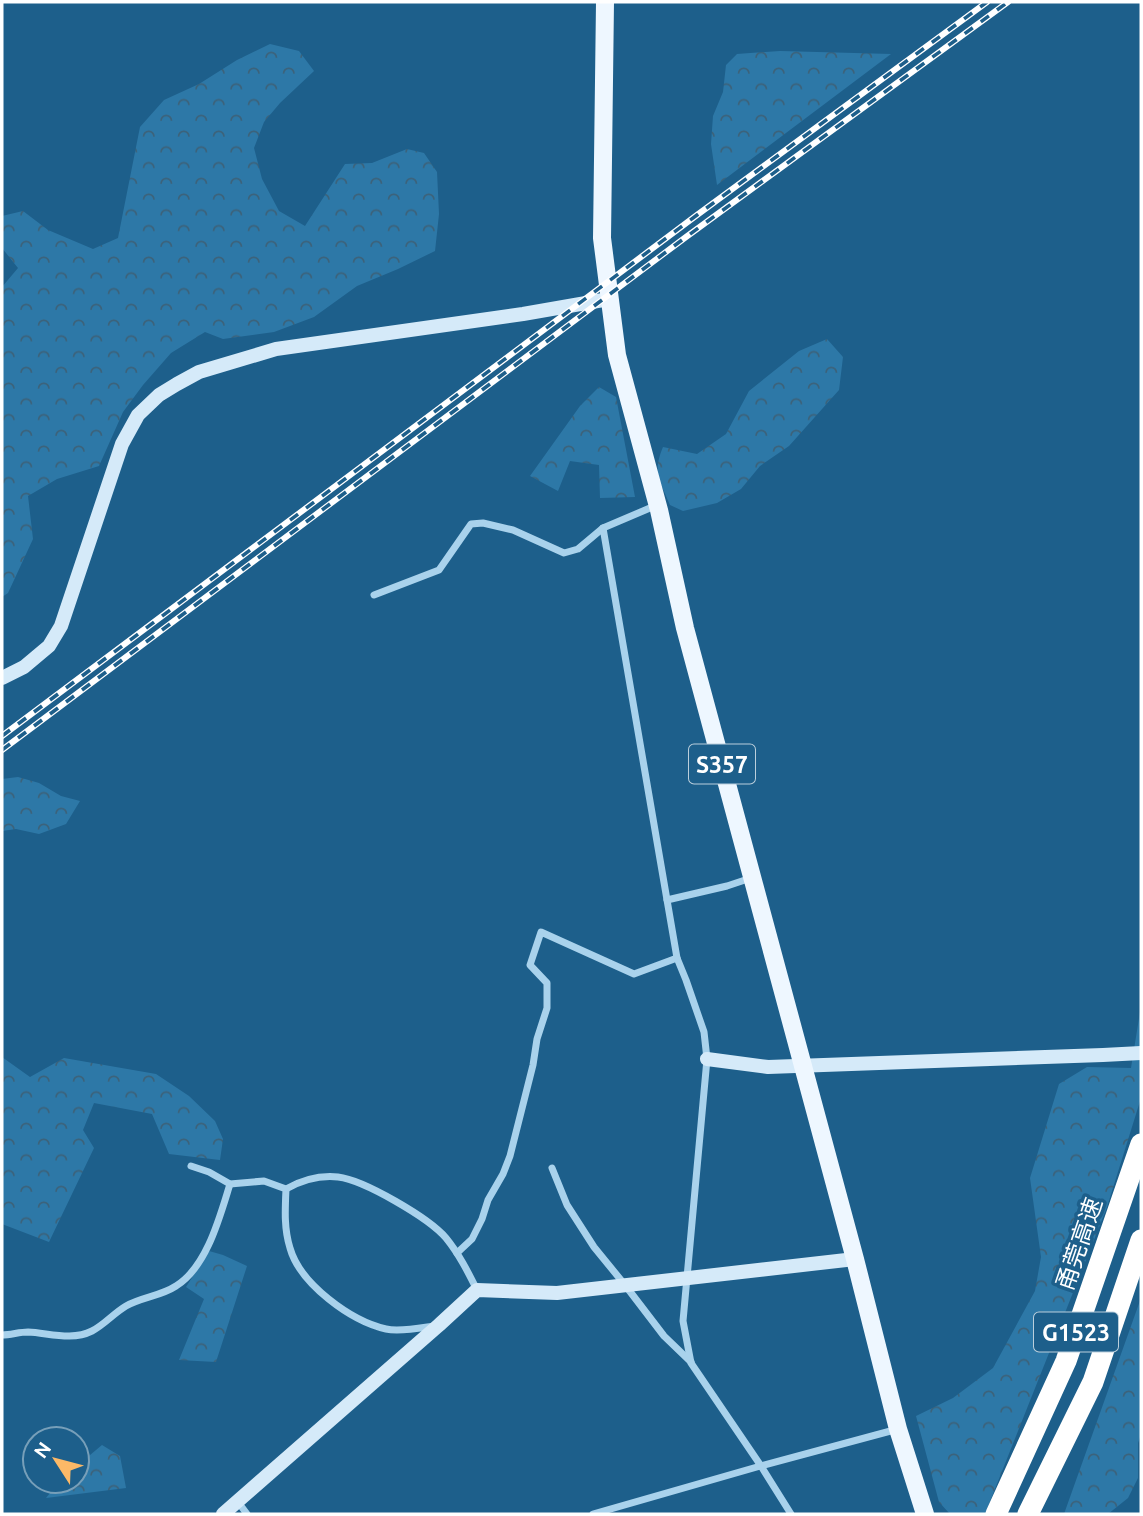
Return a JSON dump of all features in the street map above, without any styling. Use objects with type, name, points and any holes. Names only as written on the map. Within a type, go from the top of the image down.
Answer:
[{"type":"highway","name":"甬莞高速","points":[[996,1514],[1066,1361],[1141,1144]]},
{"type":"highway","name":"G1523","points":[[1028,1514],[1094,1382],[1141,1240]]},
{"type":"main road","name":"S357","points":[[605,2],[602,239],[617,355],[658,505],[685,628],[751,878],[855,1259],[898,1429],[925,1514]]},
{"type":"street","points":[[2,678],[24,667],[49,646],[61,626],[122,444],[138,415],[159,395],[199,372],[276,349],[609,299]]},
{"type":"street","points":[[374,595],[439,570],[471,524],[483,523],[513,530],[564,553],[578,549],[603,528],[658,505]]},
{"type":"street","points":[[603,528],[677,958],[704,1032],[707,1059],[683,1321],[691,1363]]},
{"type":"street","points":[[667,900],[751,878]]},
{"type":"street","points":[[457,1253],[472,1239],[510,1156],[537,1039],[547,1008],[547,983],[530,965],[541,932],[634,974],[677,958]]},
{"type":"street","points":[[707,1059],[768,1067],[1141,1052]]},
{"type":"street","points":[[191,1166],[230,1184],[264,1181],[286,1189]]},
{"type":"street","points":[[552,1168],[567,1205],[594,1247],[664,1336],[691,1363],[792,1514]]},
{"type":"street","points":[[286,1189],[298,1182],[315,1178],[339,1177],[379,1192],[411,1211],[444,1236],[457,1253],[477,1290]]},
{"type":"street","points":[[2,1335],[25,1332],[75,1337],[92,1331],[127,1305],[177,1286],[203,1256],[230,1184]]},
{"type":"street","points":[[286,1189],[285,1227],[291,1251],[301,1273],[314,1287],[365,1322],[388,1330],[439,1325]]},
{"type":"street","points":[[223,1514],[477,1290],[558,1293],[855,1259]]},
{"type":"street","points":[[593,1514],[898,1429]]},
{"type":"street","points":[[238,1502],[247,1514]]},
{"type":"green space","points":[[270,44],[299,51],[314,71],[264,122],[254,148],[262,179],[279,211],[305,226],[345,164],[372,163],[407,149],[424,153],[437,172],[439,214],[435,251],[357,286],[314,317],[274,332],[223,339],[205,332],[171,353],[123,412],[99,466],[57,479],[28,496],[33,539],[8,593],[2,597],[2,287],[18,268],[2,248],[2,216],[23,211],[48,230],[93,249],[118,238],[140,127],[164,100],[199,84],[237,60]]},
{"type":"green space","points":[[780,51],[891,54],[717,185],[711,144],[713,116],[723,92],[726,65],[737,54]]},
{"type":"green space","points":[[827,339],[843,357],[839,390],[789,446],[760,466],[741,489],[717,503],[683,511],[670,505],[660,483],[658,470],[663,447],[697,454],[726,434],[749,391],[799,351]]},
{"type":"green space","points":[[599,387],[616,397],[635,497],[600,498],[599,465],[570,461],[558,491],[530,476],[580,406]]},
{"type":"green space","points":[[18,777],[39,783],[61,796],[80,801],[66,824],[39,834],[16,829],[2,831],[2,779]]},
{"type":"green space","points":[[1141,1006],[1141,1098],[1107,1207],[985,1514],[950,1514],[939,1502],[916,1416],[953,1398],[993,1368],[1035,1291],[1041,1257],[1030,1178],[1059,1084],[1087,1067],[1131,1068]]},
{"type":"green space","points":[[2,1057],[30,1077],[64,1058],[156,1074],[189,1096],[215,1121],[223,1139],[220,1160],[169,1154],[152,1114],[94,1103],[83,1130],[94,1148],[49,1242],[2,1224]]},
{"type":"green space","points":[[209,1251],[247,1266],[216,1362],[179,1360],[204,1299],[186,1287]]},
{"type":"green space","points":[[1141,1298],[1141,1434],[1138,1443],[1138,1478],[1128,1498],[1108,1514],[1064,1514]]},
{"type":"green space","points":[[102,1445],[120,1456],[126,1488],[91,1492],[91,1454]]},
{"type":"green space","points":[[48,1495],[70,1495],[46,1498]]},
{"type":"railway","points":[[2,736],[697,215],[987,2]]},
{"type":"railway","points":[[2,750],[686,237],[1008,2]]}]
